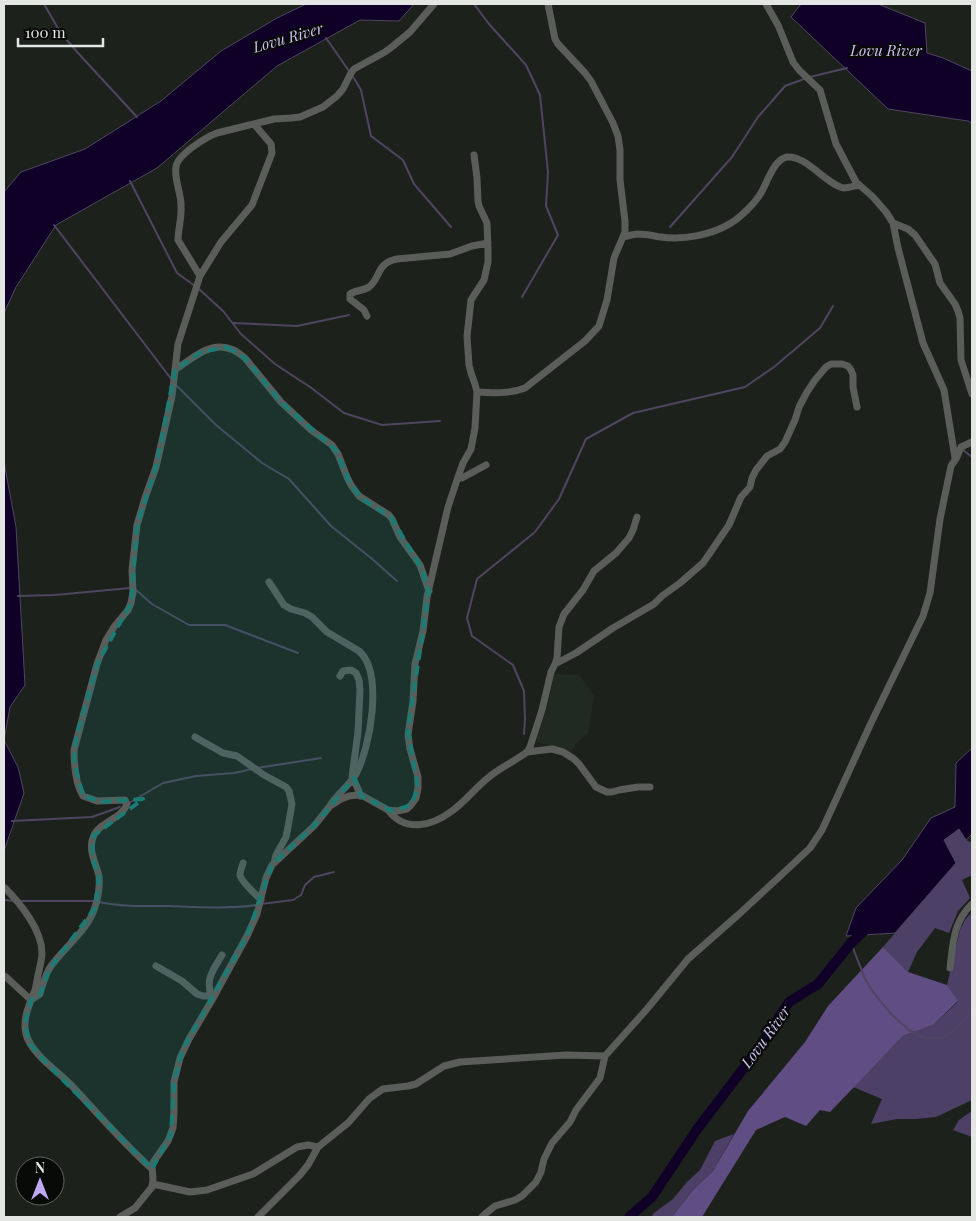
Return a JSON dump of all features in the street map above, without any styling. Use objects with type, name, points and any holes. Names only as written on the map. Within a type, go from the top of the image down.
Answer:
[{"type":"street","points":[[200,276],[178,240],[182,208],[176,163],[182,155],[217,132],[274,119],[300,117],[327,105],[343,89],[350,73],[354,69],[393,46],[410,32],[434,4]]},
{"type":"street","points":[[477,392],[508,392],[519,391],[525,388],[585,341],[599,326],[607,300],[614,258],[625,228],[620,180],[620,150],[616,129],[585,72],[555,39],[548,4]]},
{"type":"street","points":[[766,4],[778,25],[793,62],[820,90],[836,144],[859,185],[873,197],[893,222],[923,343],[944,390],[955,459]]},
{"type":"street","points":[[31,1000],[40,994],[43,982],[50,968],[87,922],[95,908],[99,878],[92,856],[92,842],[96,832],[123,811],[127,804],[125,800],[97,801],[83,796],[79,789],[76,774],[74,750],[96,664],[106,640],[131,603],[136,530],[144,498],[156,467],[166,423],[172,396],[178,344],[200,276],[221,242],[252,205],[272,153],[271,144],[254,124]]},
{"type":"street","points":[[330,806],[349,796],[357,795],[388,810],[397,811],[406,809],[414,802],[418,788],[417,772],[409,744],[408,730],[413,701],[415,664],[448,507],[463,463],[468,456],[476,428],[477,392],[468,365],[467,336],[470,300],[484,280],[487,270],[488,243],[486,223],[478,206],[474,155]]},
{"type":"street","points":[[623,237],[638,234],[684,238],[730,224],[757,198],[780,160],[785,158],[793,157],[798,159],[843,188],[859,185]]},
{"type":"street","points":[[893,222],[908,229],[921,243],[934,264],[943,289],[955,304],[960,318],[961,360],[972,394]]},
{"type":"street","points":[[367,316],[364,310],[350,299],[350,294],[371,285],[378,272],[387,262],[397,259],[450,254],[472,246],[488,243]]},
{"type":"street","points":[[175,370],[201,352],[211,348],[227,347],[238,352],[259,374],[281,402],[336,450],[351,485],[360,496],[389,515],[400,537],[420,565],[429,591]]},
{"type":"street","points":[[555,664],[654,604],[703,563],[729,525],[741,497],[750,486],[756,470],[767,456],[780,449],[785,442],[808,392],[826,367],[831,364],[848,366],[853,376],[857,407]]},
{"type":"street","points":[[482,1217],[496,1206],[522,1196],[536,1182],[552,1143],[570,1122],[583,1100],[600,1078],[605,1056],[688,959],[732,921],[810,848],[822,830],[923,616],[930,593],[940,519],[951,466],[961,447],[972,442]]},
{"type":"street","points":[[458,477],[462,478],[486,465]]},
{"type":"street","points":[[527,752],[542,710],[551,672],[555,664],[558,652],[559,627],[564,614],[594,571],[629,538],[637,517]]},
{"type":"street","points":[[120,1217],[135,1208],[149,1192],[153,1184],[152,1170],[154,1161],[168,1141],[173,1128],[174,1082],[180,1058],[211,998],[247,936],[257,914],[269,870],[314,826],[337,795],[352,779],[367,744],[372,708],[371,675],[367,659],[360,651],[327,632],[305,613],[291,609],[284,604],[269,582]]},
{"type":"street","points":[[340,676],[343,671],[351,670],[356,673],[359,682],[358,732],[352,779],[362,796]]},
{"type":"street","points":[[195,737],[223,753],[237,756],[264,775],[286,787],[289,791],[292,804],[286,837],[276,854],[274,864]]},
{"type":"street","points":[[388,810],[394,818],[403,823],[421,825],[430,822],[451,812],[487,778],[527,752],[552,749],[563,752],[574,759],[596,787],[608,792],[650,787]]},
{"type":"street","points":[[243,863],[240,873],[241,878],[261,900]]},
{"type":"street","points":[[5,888],[38,932],[42,953],[36,987],[27,1009],[25,1024],[30,1044],[47,1064],[69,1083],[152,1170]]},
{"type":"street","points":[[950,968],[956,927],[962,914],[972,904]]},
{"type":"street","points":[[211,998],[208,986],[209,979],[222,955]]},
{"type":"street","points":[[156,966],[182,981],[198,994],[211,998]]},
{"type":"street","points":[[4,976],[31,1000]]},
{"type":"street","points":[[258,1217],[300,1175],[318,1147],[348,1123],[369,1099],[384,1089],[416,1084],[444,1066],[460,1062],[566,1055],[605,1056]]},
{"type":"street","points":[[153,1184],[190,1192],[208,1190],[253,1174],[297,1147],[308,1145],[318,1147]]},
{"type":"highlighted area","points":[[227,347],[245,358],[281,402],[336,450],[351,485],[364,500],[391,517],[422,569],[429,591],[408,730],[418,788],[411,805],[392,811],[361,796],[354,778],[314,826],[272,865],[247,936],[183,1049],[174,1082],[171,1135],[152,1169],[47,1064],[30,1044],[25,1024],[31,1000],[40,994],[50,968],[95,908],[99,878],[92,856],[93,836],[143,799],[102,802],[83,796],[74,761],[76,738],[97,664],[131,603],[137,525],[156,467],[175,370],[201,352]]},
{"type":"shaded area","points":[[554,674],[579,675],[594,696],[588,733],[575,745],[571,752],[536,742],[548,704]]},
{"type":"shaded area","points":[[959,828],[966,840],[972,843],[972,875],[962,880],[970,898],[958,911],[949,933],[935,928],[917,952],[908,972],[883,947],[956,863],[944,840]]},
{"type":"shaded area","points":[[972,912],[972,1100],[936,1117],[897,1119],[871,1124],[882,1099],[853,1087],[903,1036],[933,1025],[958,1002],[947,985],[960,930]]},
{"type":"shaded area","points":[[883,947],[908,972],[947,985],[958,1001],[933,1025],[903,1036],[830,1112],[820,1110],[806,1126],[785,1117],[756,1130],[702,1217],[672,1217],[693,1190],[713,1171],[748,1111],[805,1042],[828,1006]]},
{"type":"shaded area","points":[[972,1111],[972,1137],[953,1130],[959,1120]]},
{"type":"shaded area","points":[[734,1134],[713,1171],[693,1190],[672,1217],[651,1217],[673,1199],[700,1170],[715,1141]]},
{"type":"water","name":"Lovu River","points":[[306,4],[414,4],[399,21],[360,20],[277,66],[157,168],[56,225],[16,287],[4,313],[4,192],[21,172],[85,149],[161,101],[221,51],[277,18]]},
{"type":"water","name":"Lovu River","points":[[801,4],[878,4],[925,23],[927,53],[972,71],[972,123],[888,109],[791,17]]},
{"type":"water","points":[[4,462],[16,527],[25,685],[10,707],[4,740]]},
{"type":"water","points":[[4,740],[18,767],[24,793],[4,851]]},
{"type":"water","points":[[972,748],[972,834],[966,840],[959,829],[944,840],[956,863],[895,933],[846,936],[856,908],[902,860],[931,818],[955,807],[956,763]]},
{"type":"waterway","points":[[44,4],[60,32],[137,117]]},
{"type":"waterway","points":[[474,4],[489,24],[526,65],[540,95],[548,172],[546,206],[558,235],[522,297]]},
{"type":"waterway","points":[[326,38],[349,71]]},
{"type":"waterway","points":[[810,77],[847,68]]},
{"type":"waterway","points":[[352,75],[361,90],[371,136],[403,160],[414,184],[451,227]]},
{"type":"waterway","points":[[670,227],[732,157],[758,117],[785,86],[804,79]]},
{"type":"waterway","points":[[130,181],[177,273],[195,286]]},
{"type":"waterway","points":[[54,225],[172,380]]},
{"type":"waterway","points":[[199,289],[223,311],[241,334],[275,364],[310,387],[344,413],[382,425],[440,421]]},
{"type":"waterway","points":[[524,734],[524,691],[513,665],[472,636],[467,618],[477,579],[535,532],[559,499],[586,439],[633,413],[745,387],[774,367],[820,328],[833,306]]},
{"type":"waterway","points":[[233,323],[297,326],[349,315]]},
{"type":"waterway","points":[[175,384],[216,425],[262,463],[289,479],[331,526],[397,581]]},
{"type":"waterway","points":[[963,450],[972,457]]},
{"type":"waterway","points":[[18,596],[55,595],[130,588]]},
{"type":"waterway","points":[[136,590],[152,604],[189,625],[225,625],[298,653]]},
{"type":"waterway","points":[[257,768],[321,758]]},
{"type":"waterway","points":[[129,803],[163,783],[196,776],[234,773],[252,769]]},
{"type":"waterway","points":[[12,821],[92,817],[120,807]]},
{"type":"waterway","points":[[261,904],[293,900],[301,895],[305,885],[314,877],[334,872]]},
{"type":"waterway","points":[[4,900],[15,901]]},
{"type":"waterway","points":[[19,901],[95,901]]},
{"type":"waterway","points":[[99,902],[125,905],[201,907],[257,905]]},
{"type":"waterway","name":"Lovu River","points":[[629,1217],[652,1197],[698,1128],[756,1052],[789,1002],[818,984],[851,943],[868,927]]},
{"type":"waterway","points":[[851,943],[865,979],[874,993],[890,1013],[909,1030],[925,1038],[943,1038],[955,1029],[972,1011]]}]
